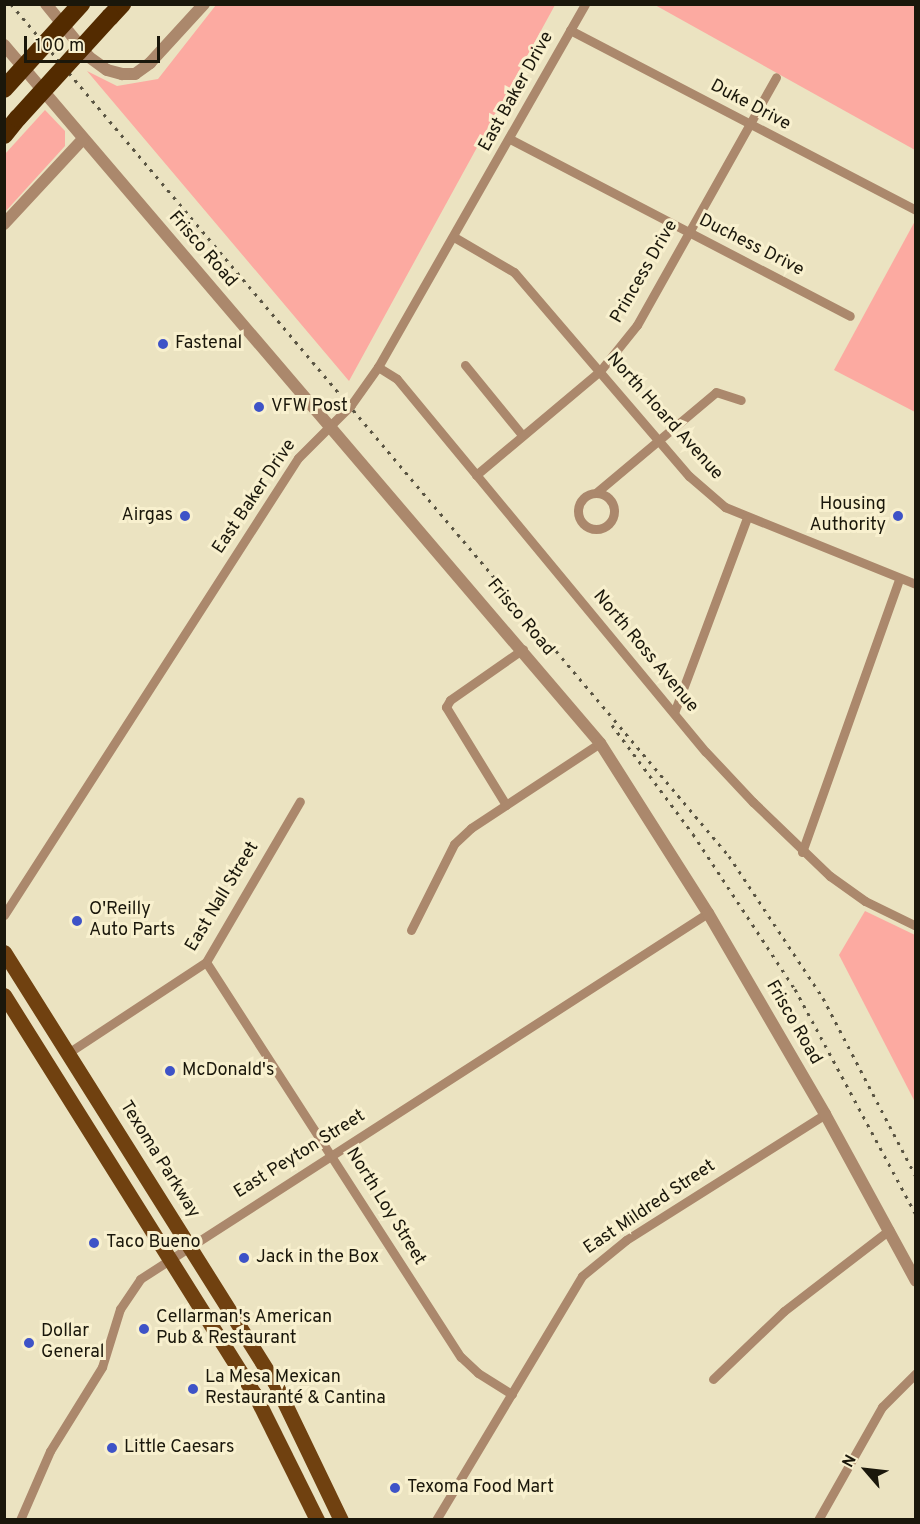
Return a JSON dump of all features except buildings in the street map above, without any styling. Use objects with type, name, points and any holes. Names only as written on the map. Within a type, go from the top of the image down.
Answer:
[{"type":"highway","points":[[4,89],[81,4]]},
{"type":"highway","points":[[5,134],[116,11]]},
{"type":"main road","name":"Texoma Parkway","points":[[4,952],[275,1383],[341,1520]]},
{"type":"main road","points":[[4,995],[171,1256],[254,1393],[317,1520]]},
{"type":"street","points":[[46,4],[89,57],[107,70],[122,74],[135,74],[150,63],[204,4]]},
{"type":"street","name":"East Baker Drive","points":[[4,915],[298,458],[329,423],[351,405],[378,367],[585,4]]},
{"type":"street","name":"Duke Drive","points":[[570,30],[915,210]]},
{"type":"street","name":"Frisco Road","points":[[4,45],[83,140],[523,649],[600,743],[708,913],[825,1114],[915,1281]]},
{"type":"street","name":"Princess Drive","points":[[476,475],[600,371],[637,325],[777,77]]},
{"type":"street","name":"Duchess Drive","points":[[510,139],[850,316]]},
{"type":"street","points":[[4,224],[83,140]]},
{"type":"street","name":"North Hoard Avenue","points":[[454,237],[514,272],[658,437],[689,476],[725,507],[747,518],[915,584]]},
{"type":"street","points":[[465,365],[522,435]]},
{"type":"street","name":"North Ross Avenue","points":[[378,367],[397,379],[714,761],[802,852],[865,901],[915,926]]},
{"type":"street","points":[[597,492],[608,497],[614,515],[607,526],[595,529],[584,525],[577,510],[585,495],[597,492],[658,437],[716,392],[741,400]]},
{"type":"street","points":[[674,712],[747,518]]},
{"type":"street","points":[[802,852],[899,579]]},
{"type":"street","points":[[506,805],[446,707],[450,700],[523,649]]},
{"type":"street","points":[[411,930],[454,844],[506,805],[600,743]]},
{"type":"street","name":"East Nall Street","points":[[68,1053],[206,962],[300,801]]},
{"type":"street","name":"East Peyton Street","points":[[20,1520],[50,1451],[102,1367],[129,1290],[171,1256],[708,913]]},
{"type":"street","name":"North Loy Street","points":[[206,962],[333,1154],[461,1357],[477,1373],[512,1394]]},
{"type":"street","name":"East Mildred Street","points":[[436,1520],[512,1394],[568,1294],[597,1261],[825,1114]]},
{"type":"street","points":[[713,1379],[784,1311],[889,1230]]},
{"type":"street","points":[[818,1520],[882,1407],[915,1373]]},
{"type":"shaded area","points":[[216,5],[555,5],[349,381],[87,71],[117,86],[158,79]]},
{"type":"shaded area","points":[[655,5],[915,5],[915,150]]},
{"type":"shaded area","points":[[45,110],[65,131],[65,146],[5,212],[5,154]]},
{"type":"shaded area","points":[[915,221],[915,412],[834,370]]},
{"type":"shaded area","points":[[865,911],[915,935],[915,1102],[839,955]]},
{"type":"railway","points":[[11,4],[729,856],[823,998],[916,1177]]},
{"type":"railway","points":[[612,725],[693,834],[795,989],[916,1215]]},
{"type":"place","name":"Fastenal","points":[[163,344]]},
{"type":"place","name":"VFW Post","points":[[259,407]]},
{"type":"place","name":"Airgas","points":[[185,516]]},
{"type":"place","name":"Housing Authority","points":[[898,516]]},
{"type":"place","name":"O'Reilly Auto Parts","points":[[77,921]]},
{"type":"place","name":"McDonald's","points":[[170,1071]]},
{"type":"place","name":"Taco Bueno","points":[[94,1243]]},
{"type":"place","name":"Jack in the Box","points":[[244,1258]]},
{"type":"place","name":"Cellarman's American Pub & Restaurant","points":[[144,1329]]},
{"type":"place","name":"Dollar General","points":[[29,1343]]},
{"type":"place","name":"La Mesa Mexican Restauranté & Cantina","points":[[193,1389]]},
{"type":"place","name":"Little Caesars","points":[[112,1448]]},
{"type":"place","name":"Texoma Food Mart","points":[[395,1488]]}]
